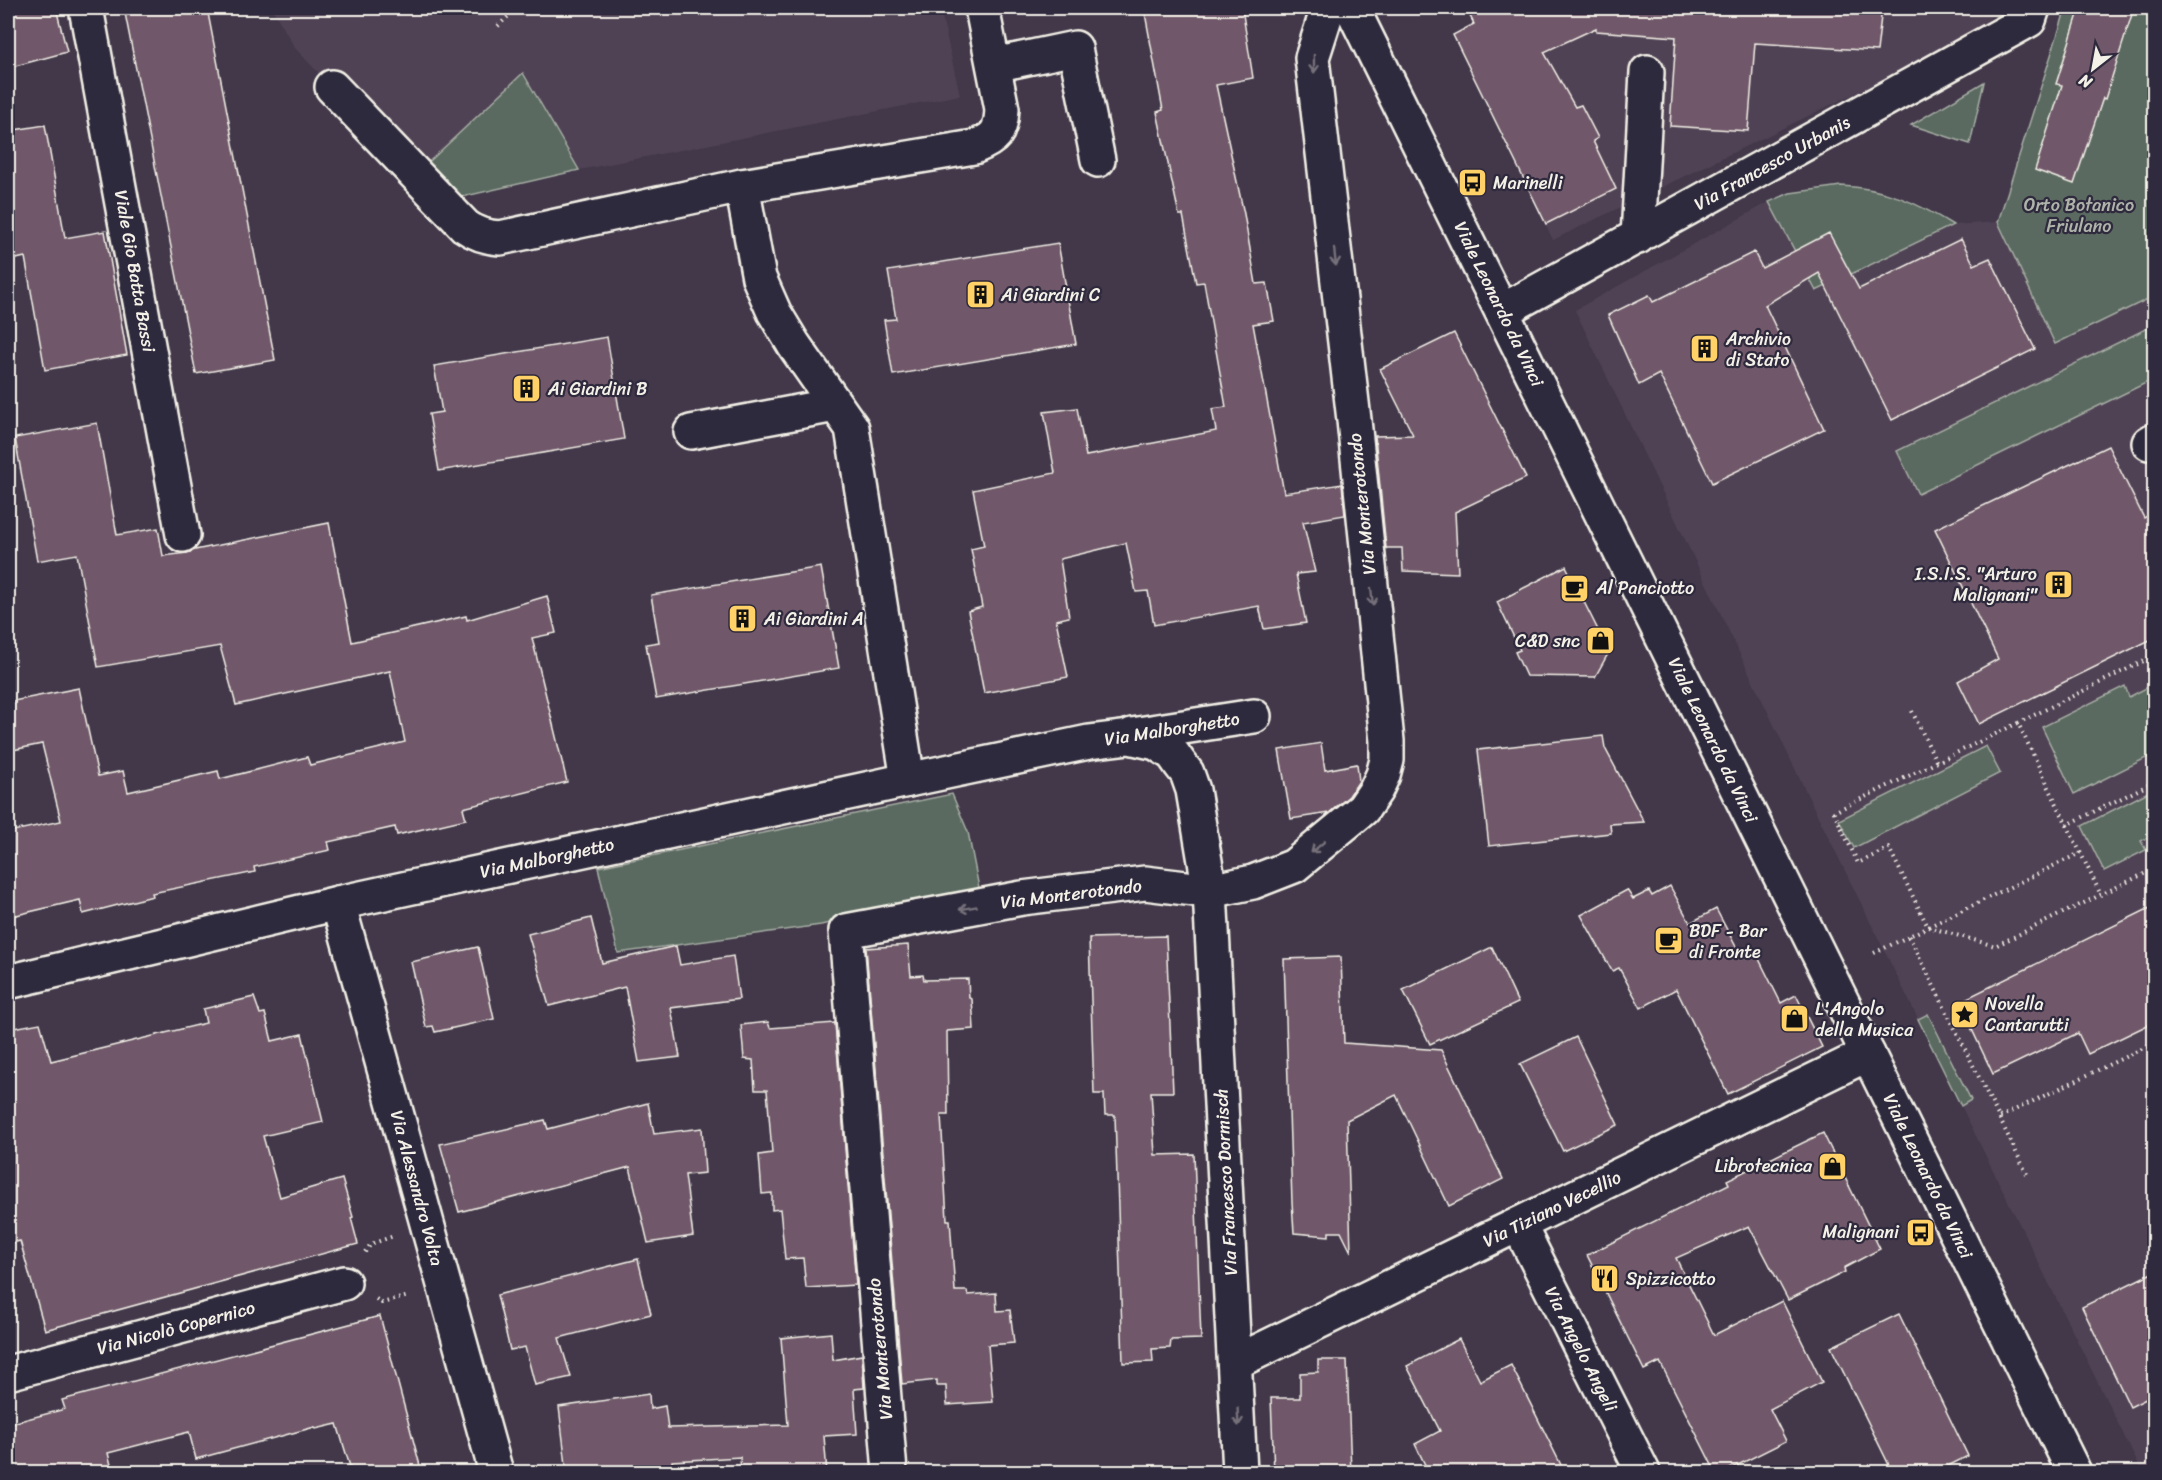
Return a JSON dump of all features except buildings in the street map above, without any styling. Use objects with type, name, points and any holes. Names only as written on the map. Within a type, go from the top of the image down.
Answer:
[{"type":"street","name":"Viale Gio Batta Bassi","points":[[86,8],[183,535]]},
{"type":"street","points":[[332,87],[457,218],[475,233],[500,238],[741,186],[974,147],[988,142],[997,134],[1002,109],[982,8]]},
{"type":"street","name":"Via Monterotondo","points":[[890,1473],[846,931],[1022,898],[1146,883],[1210,891],[1253,882],[1294,866],[1362,809],[1376,790],[1387,760],[1387,741],[1354,420],[1312,58],[1328,8]]},
{"type":"street","name":"Viale Leonardo da Vinci","points":[[1352,8],[2074,1473]]},
{"type":"street","name":"Via Francesco Urbanis","points":[[1502,311],[2029,20],[2033,8]]},
{"type":"street","points":[[994,65],[1075,48],[1098,160]]},
{"type":"street","points":[[1638,237],[1647,72]]},
{"type":"street","points":[[741,186],[759,278],[774,312],[794,345],[852,428],[908,780]]},
{"type":"street","points":[[691,432],[835,405]]},
{"type":"street","name":"Via Malborghetto","points":[[8,982],[338,903],[908,780],[1089,742],[1254,716]]},
{"type":"street","name":"Via Malborghetto","points":[[1089,742],[1129,737],[1145,739],[1164,747],[1180,764],[1187,773],[1194,790],[1210,891]]},
{"type":"street","name":"Via Francesco Dormisch","points":[[1210,891],[1240,1473]]},
{"type":"street","name":"Via Alessandro Volta","points":[[338,903],[496,1473]]},
{"type":"street","name":"Via Tiziano Vecellio","points":[[1236,1362],[1869,1054]]},
{"type":"street","name":"Via Angelo Angeli","points":[[1519,1225],[1643,1473]]},
{"type":"street","name":"Via Nicolò Copernico","points":[[8,1373],[344,1282]]},
{"type":"path","points":[[498,26],[517,8]]},
{"type":"path","points":[[2154,656],[1834,812],[1858,863],[1889,848],[1928,927],[1995,946],[2154,868]]},
{"type":"path","points":[[1912,711],[1937,763]]},
{"type":"path","points":[[2018,723],[2101,895]]},
{"type":"path","points":[[2067,825],[2154,782]]},
{"type":"path","points":[[1874,953],[2080,853]]},
{"type":"path","points":[[1910,936],[2027,1174]]},
{"type":"path","points":[[2000,1117],[2154,1043]]},
{"type":"path","points":[[427,1225],[371,1244],[344,1282],[382,1303],[444,1288]]},
{"type":"shaded area","points":[[272,8],[940,8],[960,95],[579,170],[523,74],[415,175],[295,48]]},
{"type":"shaded area","points":[[1466,8],[1998,8],[1988,20],[1956,44],[1553,240],[1453,35],[1474,24]]},
{"type":"shaded area","points":[[1769,202],[1816,291],[1953,225],[1998,222],[2055,344],[2154,296],[2154,1472],[2142,1472],[1809,798],[1575,310]]},
{"type":"green space","name":"Orto Botanico Friulano","points":[[2066,8],[2154,8],[2154,296],[2055,344],[1998,222]]},
{"type":"green space","points":[[523,73],[579,170],[440,202],[415,175]]},
{"type":"green space","points":[[1984,82],[1970,144],[1911,125]]},
{"type":"green space","points":[[1841,186],[1886,193],[1926,209],[1953,225],[1816,291],[1769,202],[1790,193]]},
{"type":"green space","points":[[2154,325],[2154,379],[1918,494],[1897,451]]},
{"type":"green space","points":[[2154,684],[2154,754],[2074,794],[2042,727],[2125,686],[2129,697]]},
{"type":"green space","points":[[1986,746],[2000,773],[1854,848],[1839,820]]},
{"type":"green space","points":[[2154,789],[2154,834],[2141,841],[2146,850],[2104,871],[2082,826]]},
{"type":"green space","points":[[952,794],[968,832],[979,888],[821,925],[618,953],[598,867]]},
{"type":"green space","points":[[1928,1014],[1971,1100],[1961,1106],[1918,1019]]},
{"type":"place","name":"Marinelli","points":[[1472,183]]},
{"type":"place","name":"Ai Giardini C","points":[[980,295]]},
{"type":"place","name":"Archivio di Stato","points":[[1705,349]]},
{"type":"place","name":"Ai Giardini B","points":[[527,389]]},
{"type":"place","name":"I.S.I.S. \"Arturo Malignani\"","points":[[2058,584]]},
{"type":"place","name":"Al Panciotto","points":[[1575,588]]},
{"type":"place","name":"Ai Giardini A","points":[[743,619]]},
{"type":"place","name":"C&D snc","points":[[1601,641]]},
{"type":"place","name":"BDF - Bar di Fronte","points":[[1668,941]]},
{"type":"place","name":"Novella Cantarutti","points":[[1964,1014]]},
{"type":"place","name":"L'Angolo della Musica","points":[[1794,1019]]},
{"type":"place","name":"Librotecnica","points":[[1833,1166]]},
{"type":"place","name":"Malignani","points":[[1920,1232]]},
{"type":"place","name":"Spizzicotto","points":[[1605,1279]]}]
